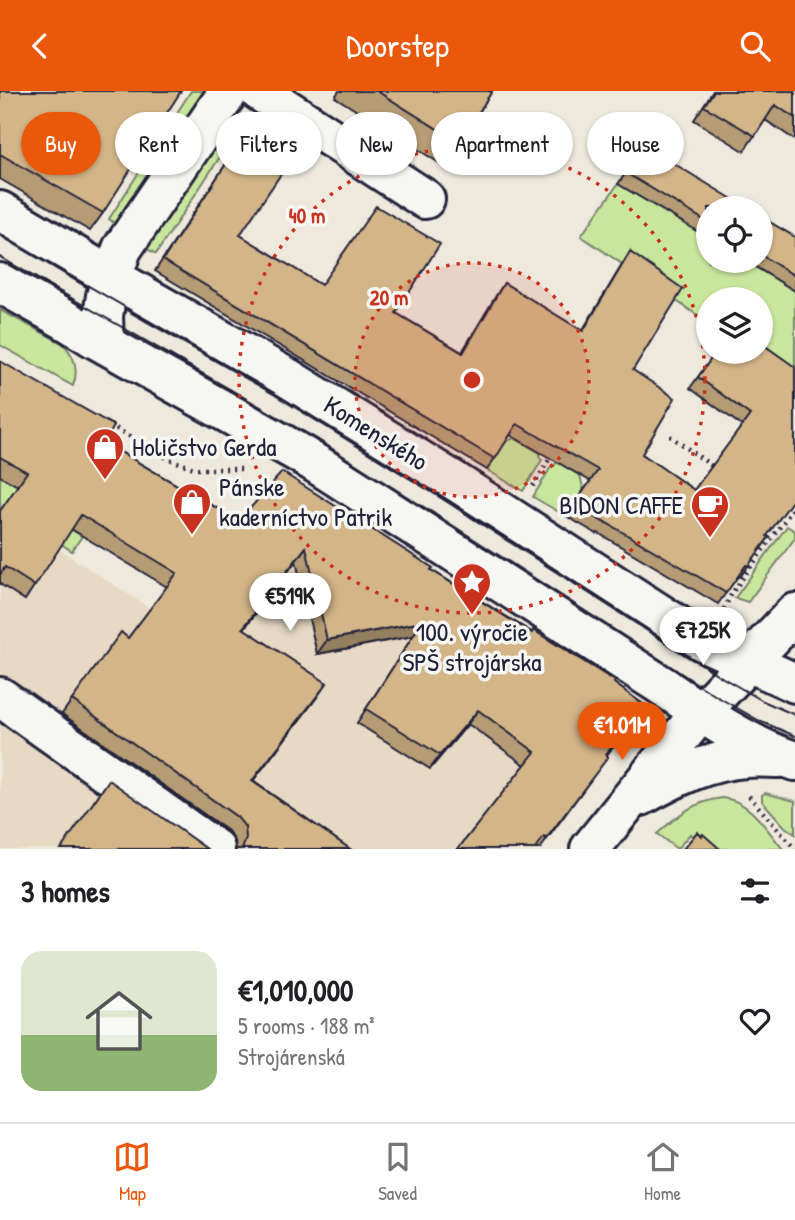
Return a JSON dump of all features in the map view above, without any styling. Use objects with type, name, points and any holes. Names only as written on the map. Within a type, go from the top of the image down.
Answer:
[{"type":"street","points":[[104,343],[103,316],[111,277],[122,249],[229,91]]},
{"type":"street","points":[[260,91],[425,199]]},
{"type":"street","name":"Komenského","points":[[0,211],[286,377],[702,641],[795,683]]},
{"type":"street","points":[[0,283],[306,457],[661,685],[700,713],[760,747],[790,760]]},
{"type":"street","points":[[590,849],[700,713],[795,614]]},
{"type":"street","points":[[0,698],[215,849]]},
{"type":"street","points":[[616,817],[638,797],[690,771],[714,763],[744,758],[790,760]]},
{"type":"path","points":[[109,424],[169,459],[196,469],[250,470]]},
{"type":"path","points":[[670,436],[712,466]]},
{"type":"path","points":[[528,494],[550,459]]},
{"type":"path","points":[[723,611],[732,593],[785,516],[795,506]]},
{"type":"path","points":[[747,794],[795,849]]},
{"type":"shaded area","points":[[289,497],[597,768],[598,771],[540,849],[0,849],[0,511],[151,609]]},
{"type":"green space","points":[[191,91],[209,91],[195,112],[178,112]]},
{"type":"green space","points":[[216,142],[216,163],[156,254],[145,248],[194,175],[202,175],[202,162]]},
{"type":"green space","points":[[137,175],[152,175],[118,226],[109,219]]},
{"type":"green space","points":[[618,184],[696,231],[696,273],[765,273],[795,291],[795,383],[773,363],[773,287],[696,287],[696,314],[581,236]]},
{"type":"green space","points":[[0,310],[62,343],[73,357],[76,368],[73,386],[0,345]]},
{"type":"green space","points":[[514,438],[540,453],[542,460],[523,491],[487,470],[505,442]]},
{"type":"green space","points":[[557,462],[580,476],[584,491],[566,516],[533,497],[552,465]]},
{"type":"green space","points":[[0,476],[64,513],[60,523],[82,536],[72,551],[20,517],[0,508]]},
{"type":"green space","points":[[787,526],[795,531],[795,538],[748,602],[735,598]]},
{"type":"green space","points":[[765,793],[795,801],[795,834],[785,827],[762,801],[762,795]]},
{"type":"green space","points":[[722,798],[741,804],[749,810],[783,849],[707,849],[690,834],[677,849],[657,834],[686,810]]},
{"type":"building","points":[[0,91],[181,91],[168,112],[115,112],[115,175],[127,175],[103,213],[37,175],[101,175],[101,112],[21,112],[21,166],[0,154]]},
{"type":"building","points":[[377,91],[492,91],[479,112],[431,112],[431,125],[417,116],[417,112],[411,112]]},
{"type":"building","points":[[714,91],[795,91],[795,118],[775,105],[755,136],[704,106]]},
{"type":"building","points":[[684,170],[727,196],[696,196],[696,215],[629,175],[684,175]]},
{"type":"building","points":[[219,175],[280,175],[240,235],[321,285],[376,206],[440,244],[396,313],[463,353],[504,283],[583,331],[630,252],[683,289],[633,370],[675,398],[642,454],[694,490],[750,415],[698,377],[707,364],[773,364],[773,351],[795,367],[795,497],[767,536],[769,537],[726,593],[574,505],[598,470],[517,424],[495,459],[163,260]]},
{"type":"building","points":[[773,224],[795,237],[795,276],[773,262]]},
{"type":"building","points":[[0,361],[114,426],[105,443],[239,521],[282,472],[433,568],[431,570],[615,681],[614,683],[644,705],[546,839],[544,837],[535,849],[458,849],[535,752],[478,710],[440,755],[366,709],[422,622],[327,640],[306,547],[243,628],[327,683],[252,781],[350,849],[241,849],[246,838],[245,827],[237,817],[72,700],[121,632],[128,638],[177,573],[81,515],[35,586],[5,567],[0,575],[0,511],[27,472],[0,457]]},
{"type":"building","points":[[109,780],[207,849],[61,849]]},
{"type":"building","points":[[697,832],[702,836],[703,834],[720,849],[683,849]]},
{"type":"tram line","points":[[0,235],[276,394],[442,496],[723,678],[763,701],[795,715]]},
{"type":"tram line","points":[[0,257],[266,410],[432,512],[716,696],[758,720],[795,736]]},
{"type":"place","name":"Holičstvo Gerda","points":[[105,481]]},
{"type":"place","name":"Pánske kaderníctvo Patrik","points":[[192,536]]},
{"type":"place","name":"BIDON CAFFE","points":[[710,539]]},
{"type":"place","name":"100. výročie SPŠ strojárska","points":[[472,616]]}]
